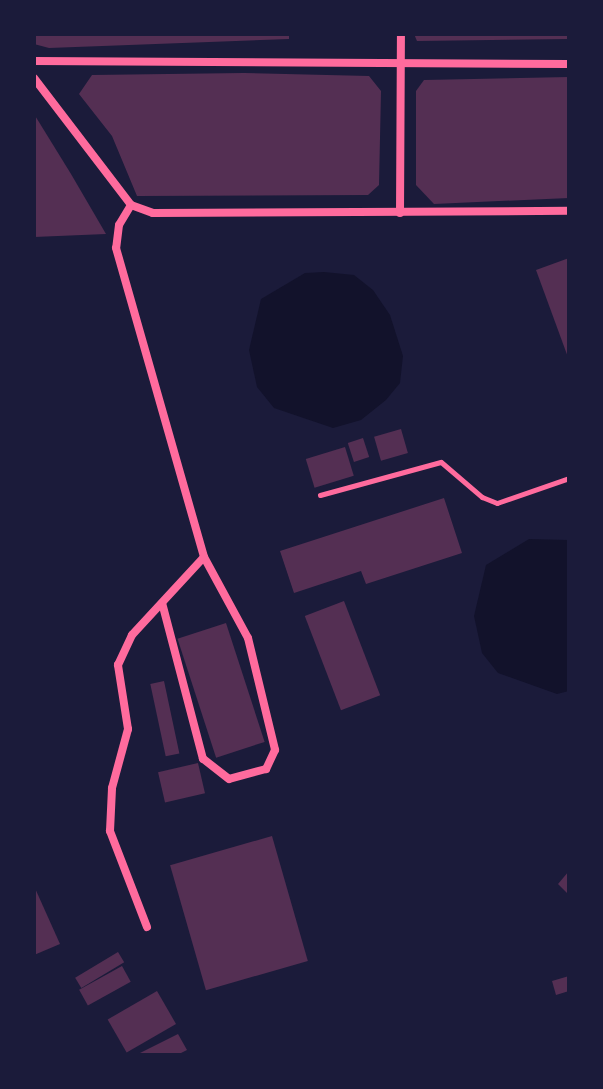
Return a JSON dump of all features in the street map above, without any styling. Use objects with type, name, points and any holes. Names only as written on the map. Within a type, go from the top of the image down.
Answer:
[{"type":"street","points":[[400,213],[401,34]]},
{"type":"street","points":[[34,61],[569,64]]},
{"type":"street","points":[[34,78],[131,205],[153,213],[569,211]]},
{"type":"street","points":[[131,205],[119,225],[116,248],[204,557],[248,638],[275,750],[266,769],[229,779],[203,759],[162,603]]},
{"type":"street","points":[[147,927],[110,831],[108,811],[128,729],[120,689],[122,650],[204,557]]},
{"type":"lane","points":[[320,495],[441,462],[482,497],[497,503],[569,478]]},
{"type":"shaded area","points":[[305,273],[354,275],[373,290],[390,315],[403,356],[400,383],[386,400],[361,420],[333,428],[274,408],[257,387],[249,350],[261,299]]},
{"type":"shaded area","points":[[529,539],[569,540],[569,691],[557,694],[498,673],[482,653],[474,616],[486,565]]},
{"type":"building","points":[[34,34],[289,34],[289,39],[49,48],[34,44]]},
{"type":"building","points":[[414,34],[569,34],[569,39],[417,41]]},
{"type":"building","points":[[244,73],[369,76],[381,91],[379,185],[368,195],[137,196],[112,136],[79,94],[92,75]]},
{"type":"building","points":[[569,77],[569,198],[434,204],[416,185],[416,91],[424,80]]},
{"type":"building","points":[[34,114],[71,174],[106,234],[34,237]]},
{"type":"building","points":[[569,258],[569,360],[536,270]]},
{"type":"building","points":[[401,429],[408,453],[381,461],[374,437]]},
{"type":"building","points":[[363,438],[369,457],[354,462],[348,443]]},
{"type":"building","points":[[345,447],[354,476],[315,488],[306,459]]},
{"type":"building","points":[[444,498],[462,553],[366,584],[361,571],[294,593],[280,551]]},
{"type":"building","points":[[344,601],[380,695],[341,710],[305,616]]},
{"type":"building","points":[[226,623],[265,742],[216,758],[177,639]]},
{"type":"building","points":[[164,681],[179,753],[166,756],[150,684]]},
{"type":"building","points":[[198,763],[205,793],[165,802],[158,772]]},
{"type":"building","points":[[272,836],[308,961],[206,990],[170,865]]},
{"type":"building","points":[[569,871],[569,895],[558,884]]},
{"type":"building","points":[[34,886],[60,944],[34,955]]},
{"type":"building","points":[[118,952],[124,962],[81,988],[75,978]]},
{"type":"building","points":[[122,966],[131,982],[88,1005],[79,990]]},
{"type":"building","points":[[569,976],[569,991],[556,995],[552,981]]},
{"type":"building","points":[[157,991],[176,1024],[127,1052],[108,1020]]},
{"type":"building","points":[[178,1034],[187,1050],[177,1055],[136,1055]]}]
